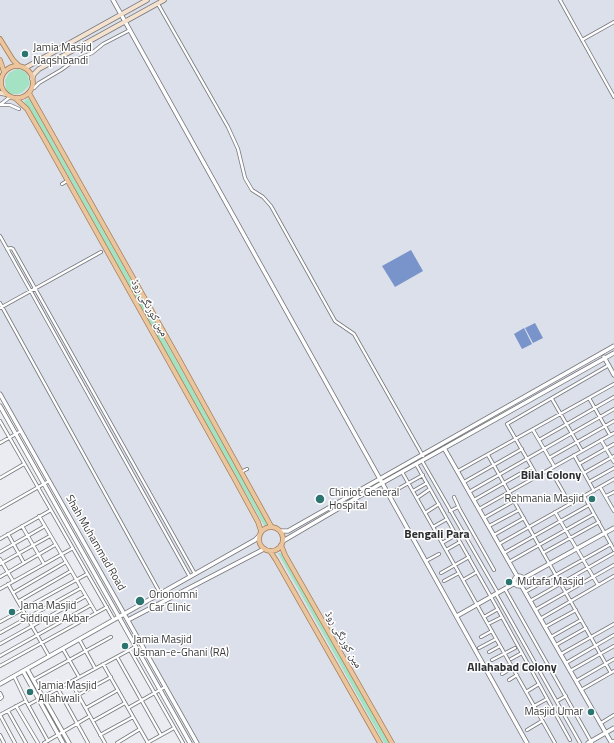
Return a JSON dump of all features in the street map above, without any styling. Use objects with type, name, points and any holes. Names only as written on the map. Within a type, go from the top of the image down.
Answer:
[{"type":"main road","points":[[25,68],[140,2],[147,0]]},
{"type":"main road","points":[[32,79],[34,74],[39,69],[164,0]]},
{"type":"main road","points":[[2,39],[13,60],[19,66]]},
{"type":"main road","points":[[0,60],[3,71],[0,81],[1,86],[8,95]]},
{"type":"main road","points":[[0,93],[15,98],[20,98],[28,93],[32,87],[30,73],[25,68],[14,66],[3,71]]},
{"type":"main road","name":"مین کورنگی روڈ","points":[[28,93],[271,526]]},
{"type":"main road","name":"مین کورنگی روڈ","points":[[15,98],[27,109],[234,478],[258,522],[261,531]]},
{"type":"main road","points":[[271,526],[281,531],[282,543],[276,550],[270,551],[264,549],[260,543],[259,536],[261,531],[271,526]]},
{"type":"main road","name":"مین کورنگی روڈ","points":[[282,543],[285,555],[392,743]]},
{"type":"main road","name":"مین کورنگی روڈ","points":[[270,551],[300,606],[380,743]]},
{"type":"street","points":[[113,0],[527,743]]},
{"type":"street","points":[[560,0],[614,97]]},
{"type":"street","points":[[158,4],[228,127],[238,149],[246,178],[252,190],[263,197],[270,206],[336,321],[354,334],[422,454],[423,460],[450,511],[580,743]]},
{"type":"street","points":[[582,40],[614,22]]},
{"type":"street","points":[[32,79],[34,88],[39,82],[61,70],[75,60],[92,53],[103,44],[130,30]]},
{"type":"street","points":[[0,105],[8,95]]},
{"type":"street","points":[[0,105],[10,105],[19,109]]},
{"type":"street","points":[[75,176],[79,173]]},
{"type":"street","points":[[62,184],[67,181]]},
{"type":"street","points":[[0,236],[190,577]]},
{"type":"street","points":[[7,249],[13,249],[194,574]]},
{"type":"street","points":[[1,307],[101,252]]},
{"type":"street","points":[[0,303],[160,593]]},
{"type":"street","points":[[58,339],[62,337]]},
{"type":"street","points":[[281,531],[288,531],[614,346]]},
{"type":"street","points":[[601,353],[614,375]]},
{"type":"street","points":[[282,543],[382,483],[614,353]]},
{"type":"street","points":[[537,476],[507,424],[609,365]]},
{"type":"street","points":[[77,374],[81,372]]},
{"type":"street","points":[[458,471],[614,384]]},
{"type":"street","points":[[89,395],[93,393]]},
{"type":"street","name":"Shah Muhammad Road","points":[[0,394],[197,743]]},
{"type":"street","points":[[539,440],[614,397]]},
{"type":"street","points":[[589,398],[610,435]]},
{"type":"street","points":[[552,399],[582,451]]},
{"type":"street","name":"Shah Muhammad Road","points":[[0,406],[190,743]]},
{"type":"street","points":[[469,492],[614,409]]},
{"type":"street","points":[[0,421],[114,620]]},
{"type":"street","points":[[549,458],[614,421]]},
{"type":"street","points":[[533,430],[554,466]]},
{"type":"street","points":[[0,443],[21,431]]},
{"type":"street","points":[[479,509],[614,433]]},
{"type":"street","points":[[601,440],[613,457],[614,462]]},
{"type":"street","points":[[579,464],[614,444]]},
{"type":"street","points":[[444,448],[517,576],[524,578],[614,528]]},
{"type":"street","points":[[464,482],[522,449]]},
{"type":"street","points":[[488,455],[606,664],[613,672],[581,690]]},
{"type":"street","points":[[574,455],[594,490]]},
{"type":"street","points":[[584,473],[613,457]]},
{"type":"street","points":[[0,478],[24,464]]},
{"type":"street","points":[[416,464],[570,740]]},
{"type":"street","points":[[474,500],[532,467]]},
{"type":"street","points":[[589,482],[614,468]]},
{"type":"street","points":[[241,472],[247,469]]},
{"type":"street","points":[[550,469],[570,504]]},
{"type":"street","points":[[402,472],[555,743]]},
{"type":"street","points":[[396,490],[423,475]]},
{"type":"street","points":[[230,481],[234,478]]},
{"type":"street","points":[[499,544],[614,479]]},
{"type":"street","points":[[0,509],[49,480]]},
{"type":"street","points":[[412,491],[427,483]]},
{"type":"street","points":[[600,487],[612,504],[614,511]]},
{"type":"street","points":[[417,498],[430,489]]},
{"type":"street","points":[[606,496],[614,492]]},
{"type":"street","points":[[146,497],[150,495]]},
{"type":"street","points":[[530,601],[588,568],[614,551],[584,496]]},
{"type":"street","points":[[454,497],[494,570]]},
{"type":"street","points":[[484,518],[514,501]]},
{"type":"street","points":[[425,513],[439,504]]},
{"type":"street","points":[[504,553],[589,505]]},
{"type":"street","points":[[450,511],[458,506]]},
{"type":"street","points":[[0,539],[51,510]]},
{"type":"street","points":[[489,526],[519,510]]},
{"type":"street","points":[[556,512],[598,585]]},
{"type":"street","points":[[509,562],[594,514]]},
{"type":"street","points":[[39,516],[96,613]]},
{"type":"street","points":[[494,535],[524,518]]},
{"type":"street","points":[[433,527],[447,519]]},
{"type":"street","points":[[543,553],[598,522]]},
{"type":"street","points":[[22,526],[44,564]]},
{"type":"street","points":[[0,552],[44,526]]},
{"type":"street","points":[[8,534],[24,563]]},
{"type":"street","points":[[442,543],[456,535]]},
{"type":"street","points":[[1,564],[50,536]]},
{"type":"street","points":[[0,684],[255,540],[259,536]]},
{"type":"street","points":[[446,550],[460,542]]},
{"type":"street","points":[[525,592],[611,544]]},
{"type":"street","points":[[0,577],[55,545]]},
{"type":"street","points":[[175,550],[180,547]]},
{"type":"street","points":[[0,589],[72,548]]},
{"type":"street","points":[[119,617],[128,620],[264,549]]},
{"type":"street","points":[[426,561],[439,554]]},
{"type":"street","points":[[441,573],[469,557]]},
{"type":"street","points":[[0,559],[1,564],[13,581]]},
{"type":"street","points":[[14,593],[66,562]]},
{"type":"street","points":[[536,610],[614,565]]},
{"type":"street","points":[[18,601],[72,571]]},
{"type":"street","points":[[463,580],[477,572]]},
{"type":"street","points":[[444,581],[459,573]]},
{"type":"street","points":[[0,622],[87,574]]},
{"type":"street","points":[[515,583],[515,578],[517,576]]},
{"type":"street","points":[[540,619],[614,577]]},
{"type":"street","points":[[521,585],[524,583],[524,578]]},
{"type":"street","points":[[457,616],[515,583]]},
{"type":"street","points":[[515,583],[521,585],[612,742]]},
{"type":"street","points":[[8,584],[49,656]]},
{"type":"street","points":[[0,633],[81,588]]},
{"type":"street","points":[[505,589],[566,696],[590,742],[614,728]]},
{"type":"street","points":[[0,644],[86,596]]},
{"type":"street","points":[[0,656],[91,604]]},
{"type":"street","points":[[0,666],[107,607]]},
{"type":"street","points":[[484,617],[498,609]]},
{"type":"street","points":[[545,627],[576,610]]},
{"type":"street","points":[[488,624],[502,617]]},
{"type":"street","points":[[551,637],[581,620]]},
{"type":"street","points":[[561,654],[614,624]]},
{"type":"street","points":[[556,645],[586,628]]},
{"type":"street","points":[[481,637],[492,631]]},
{"type":"street","points":[[566,663],[614,635]]},
{"type":"street","points":[[33,680],[111,637]]},
{"type":"street","points":[[79,639],[95,668]]},
{"type":"street","points":[[479,648],[496,639]]},
{"type":"street","points":[[28,705],[136,646]]},
{"type":"street","points":[[489,652],[500,646]]},
{"type":"street","points":[[570,671],[614,646]]},
{"type":"street","points":[[63,648],[79,677]]},
{"type":"street","points":[[492,660],[515,648]]},
{"type":"street","points":[[130,650],[183,743]]},
{"type":"street","points":[[512,659],[522,653]]},
{"type":"street","points":[[117,656],[161,735]]},
{"type":"street","points":[[576,681],[614,659]]},
{"type":"street","points":[[103,664],[147,743],[174,728]]},
{"type":"street","points":[[502,674],[512,668]]},
{"type":"street","points":[[25,670],[33,680],[40,698]]},
{"type":"street","points":[[25,670],[60,733],[69,743]]},
{"type":"street","points":[[509,680],[517,675]]},
{"type":"street","points":[[14,676],[48,741]]},
{"type":"street","points":[[78,696],[111,677]]},
{"type":"street","points":[[71,682],[105,743]]},
{"type":"street","points":[[526,692],[539,684]]},
{"type":"street","points":[[128,708],[165,687]]},
{"type":"street","points":[[58,689],[88,743]]},
{"type":"street","points":[[86,708],[118,690]]},
{"type":"street","points":[[0,694],[2,697],[0,699]]},
{"type":"street","points":[[557,701],[566,696]]},
{"type":"street","points":[[534,706],[547,699]]},
{"type":"street","points":[[15,743],[0,715],[26,700]]},
{"type":"street","points":[[93,721],[125,703]]},
{"type":"street","points":[[16,706],[38,743]]},
{"type":"street","points":[[8,710],[26,743]]},
{"type":"street","points":[[600,723],[614,715]]},
{"type":"street","points":[[44,743],[90,716]]},
{"type":"street","points":[[100,735],[133,717]]},
{"type":"street","points":[[527,730],[542,721]]},
{"type":"street","points":[[117,743],[140,729]]},
{"type":"street","points":[[60,733],[63,743]]},
{"type":"street","points":[[0,735],[4,743]]},
{"type":"shaded area","points":[[0,0],[614,0],[614,743],[192,743],[0,398]]},
{"type":"green space","points":[[17,69],[22,70],[27,74],[30,84],[23,92],[18,94],[8,93],[5,80],[9,73]]},
{"type":"green space","points":[[29,98],[268,524],[265,527],[179,377],[62,165],[24,101]]},
{"type":"green space","points":[[278,553],[281,553],[389,743],[384,743]]},
{"type":"water","points":[[411,250],[423,271],[395,287],[382,266]]},
{"type":"water","points":[[535,323],[543,338],[533,343],[525,328]]},
{"type":"water","points":[[524,328],[532,344],[522,349],[514,334]]},
{"type":"place","name":"Jamia Masjid Naqshbandi","points":[[25,54]]},
{"type":"place","name":"Chiniot General Hospital","points":[[320,499]]},
{"type":"place","name":"Rehmania Masjid","points":[[592,499]]},
{"type":"place","name":"Mutafa Masjid","points":[[509,582]]},
{"type":"place","name":"Orionomni Car Clinic","points":[[140,601]]},
{"type":"place","name":"Jama Masjid Siddique Akbar","points":[[12,612]]},
{"type":"place","name":"Jamia Masjid Usman-e-Ghani (RA)","points":[[125,646]]},
{"type":"place","name":"Jamia Masjid Allahwali","points":[[30,692]]},
{"type":"place","name":"Masjid Umar","points":[[591,712]]},
{"type":"district","name":"Bilal Colony","points":[[551,476]]},
{"type":"district","name":"Bengali Para","points":[[437,535]]},
{"type":"district","name":"Allahabad Colony","points":[[512,668]]}]
